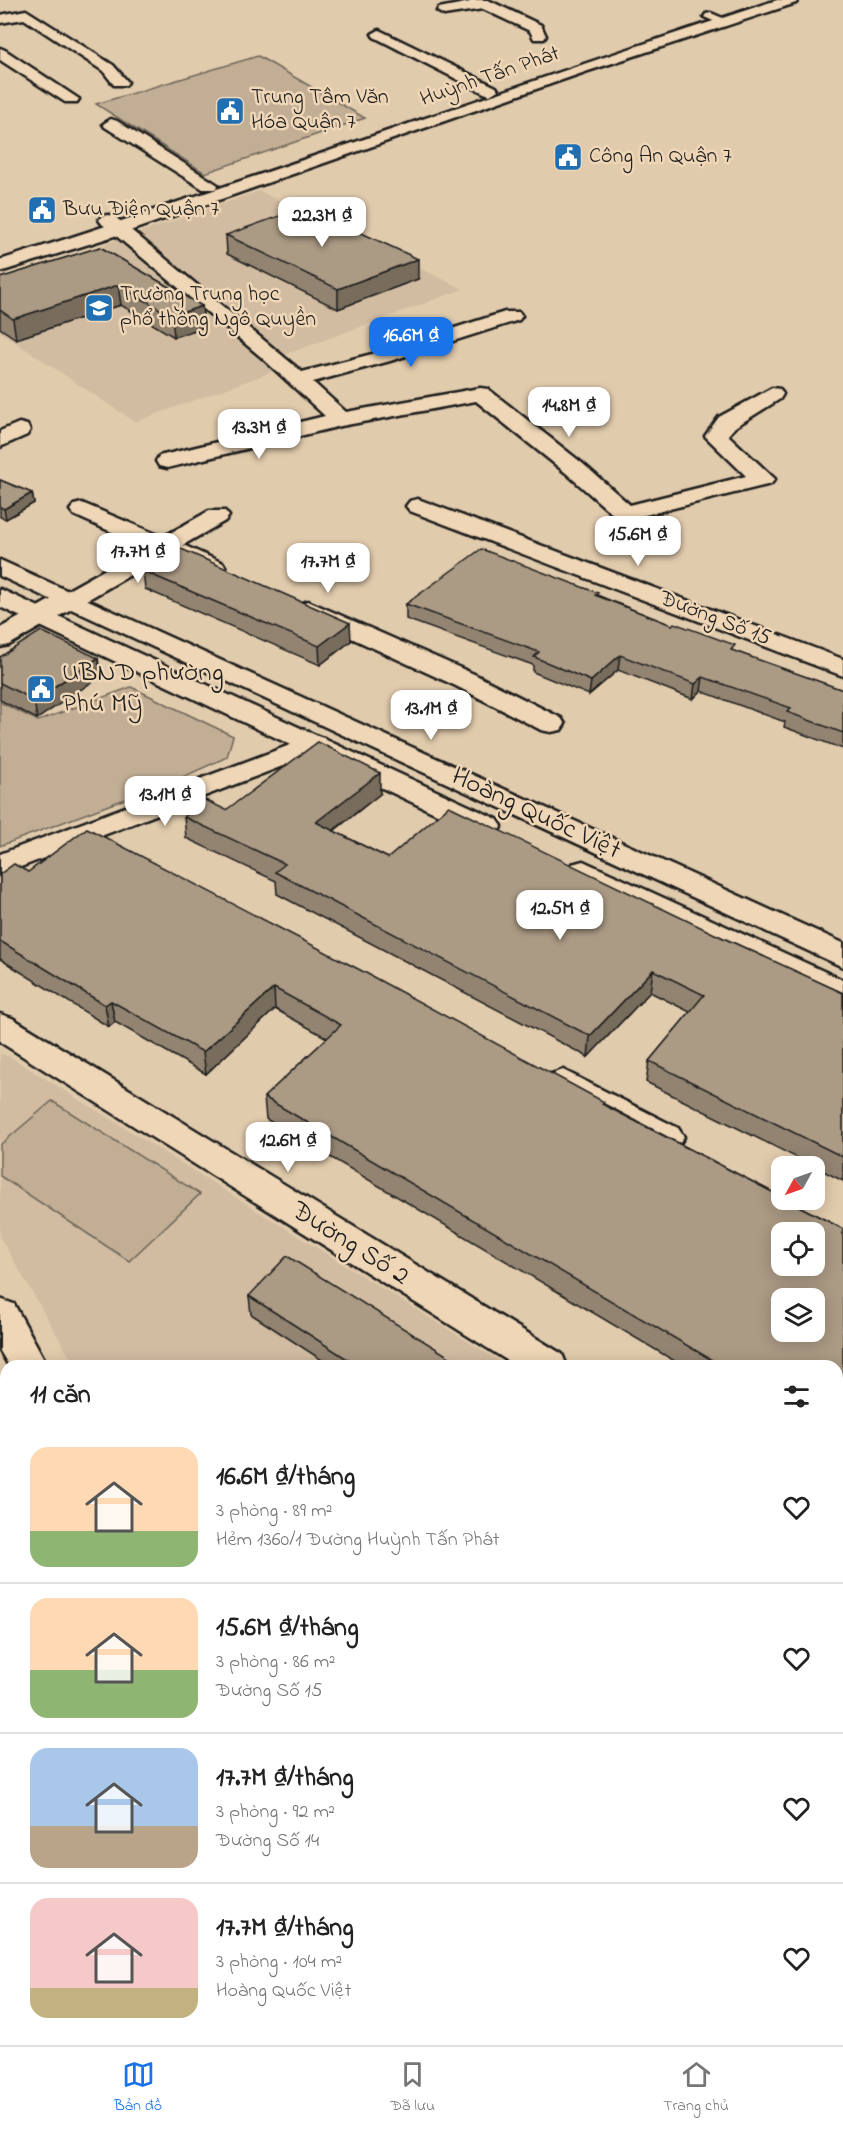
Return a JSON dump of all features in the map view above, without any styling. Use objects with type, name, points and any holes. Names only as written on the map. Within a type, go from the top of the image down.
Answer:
[{"type":"street","name":"Huỳnh Tấn Phát","points":[[0,266],[114,224],[580,69],[718,20],[764,0]]},
{"type":"street","name":"Huỳnh Tấn Phát","points":[[0,255],[114,224],[209,185],[490,90],[791,0]]},
{"type":"street","points":[[444,11],[485,4],[510,3]]},
{"type":"street","points":[[485,4],[537,28],[538,36]]},
{"type":"street","points":[[0,19],[26,14],[108,68],[120,82]]},
{"type":"street","points":[[379,34],[490,90]]},
{"type":"street","points":[[0,52],[71,99]]},
{"type":"street","points":[[111,124],[209,185]]},
{"type":"street","points":[[114,224],[341,419]]},
{"type":"street","points":[[297,380],[383,357],[513,316]]},
{"type":"street","points":[[167,461],[341,419],[480,394],[574,468],[625,513],[763,479],[716,436],[727,422],[772,394]]},
{"type":"street","name":"Đường Số 15","points":[[418,506],[843,668]]},
{"type":"street","points":[[82,510],[238,579]]},
{"type":"street","points":[[0,639],[217,516]]},
{"type":"street","name":"Hoàng Quốc Việt","points":[[0,567],[843,956]]},
{"type":"street","name":"Hoàng Quốc Việt","points":[[0,597],[508,836]]},
{"type":"street","points":[[281,597],[465,680],[551,724]]},
{"type":"street","points":[[0,865],[314,744]]},
{"type":"street","points":[[90,831],[122,848]]},
{"type":"street","name":"Hoàng Quốc Việt","points":[[562,861],[843,993]]},
{"type":"street","name":"Đường Số 2","points":[[0,1026],[538,1360]]},
{"type":"street","points":[[541,1071],[687,1149]]},
{"type":"street","points":[[0,1315],[26,1360]]},
{"type":"shaded area","name":"Trung Tâm Văn Hóa Quận 7","points":[[258,56],[365,118],[205,173],[96,104]]},
{"type":"shaded area","points":[[259,191],[463,289],[281,356],[139,233]]},
{"type":"shaded area","name":"Trường Trung học phổ thông Ngô Quyền","points":[[117,240],[274,371],[135,422],[0,332],[0,285],[37,267]]},
{"type":"shaded area","points":[[131,687],[233,736],[227,757],[181,778],[0,846],[0,702],[38,721]]},
{"type":"shaded area","points":[[0,1054],[9,1056],[497,1360],[72,1360],[0,1237]]},
{"type":"shaded area","points":[[52,1101],[200,1194],[129,1261],[0,1176],[0,1145]]},
{"type":"building","points":[[305,207],[418,259],[338,289],[226,235]]},
{"type":"building","points":[[100,247],[202,306],[172,316],[118,285],[13,319],[0,310],[0,278]]},
{"type":"building","points":[[0,480],[32,493],[4,509],[0,507]]},
{"type":"building","points":[[179,548],[350,623],[319,646],[143,571]]},
{"type":"building","points":[[481,549],[598,593],[595,595],[672,625],[674,623],[735,645],[731,650],[843,690],[843,733],[787,712],[791,708],[703,677],[695,684],[620,655],[591,681],[534,657],[539,652],[406,604]]},
{"type":"building","points":[[41,631],[98,658],[34,700],[0,683],[0,657]]},
{"type":"building","points":[[318,742],[380,773],[316,822],[388,858],[449,806],[843,993],[843,1157],[649,1061],[704,995],[653,970],[590,1036],[275,872],[285,864],[184,817],[205,800],[226,810]]},
{"type":"building","points":[[87,828],[364,972],[604,1102],[602,1104],[771,1191],[771,1210],[806,1210],[843,1229],[843,1360],[712,1360],[264,1097],[341,1025],[274,988],[203,1052],[111,1001],[105,1005],[0,941],[0,874],[14,864],[28,872]]},
{"type":"building","points":[[287,1256],[454,1360],[349,1360],[249,1296]]},
{"type":"place","name":"Trung Tâm Văn Hóa Quận 7","points":[[230,111]]},
{"type":"place","name":"Công An Quận 7","points":[[568,157]]},
{"type":"place","name":"Bưu Điện Quận 7","points":[[42,210]]},
{"type":"place","name":"Trường Trung học phổ thông Ngô Quyền","points":[[99,308]]},
{"type":"place","name":"UBND phường Phú Mỹ","points":[[41,689]]}]
